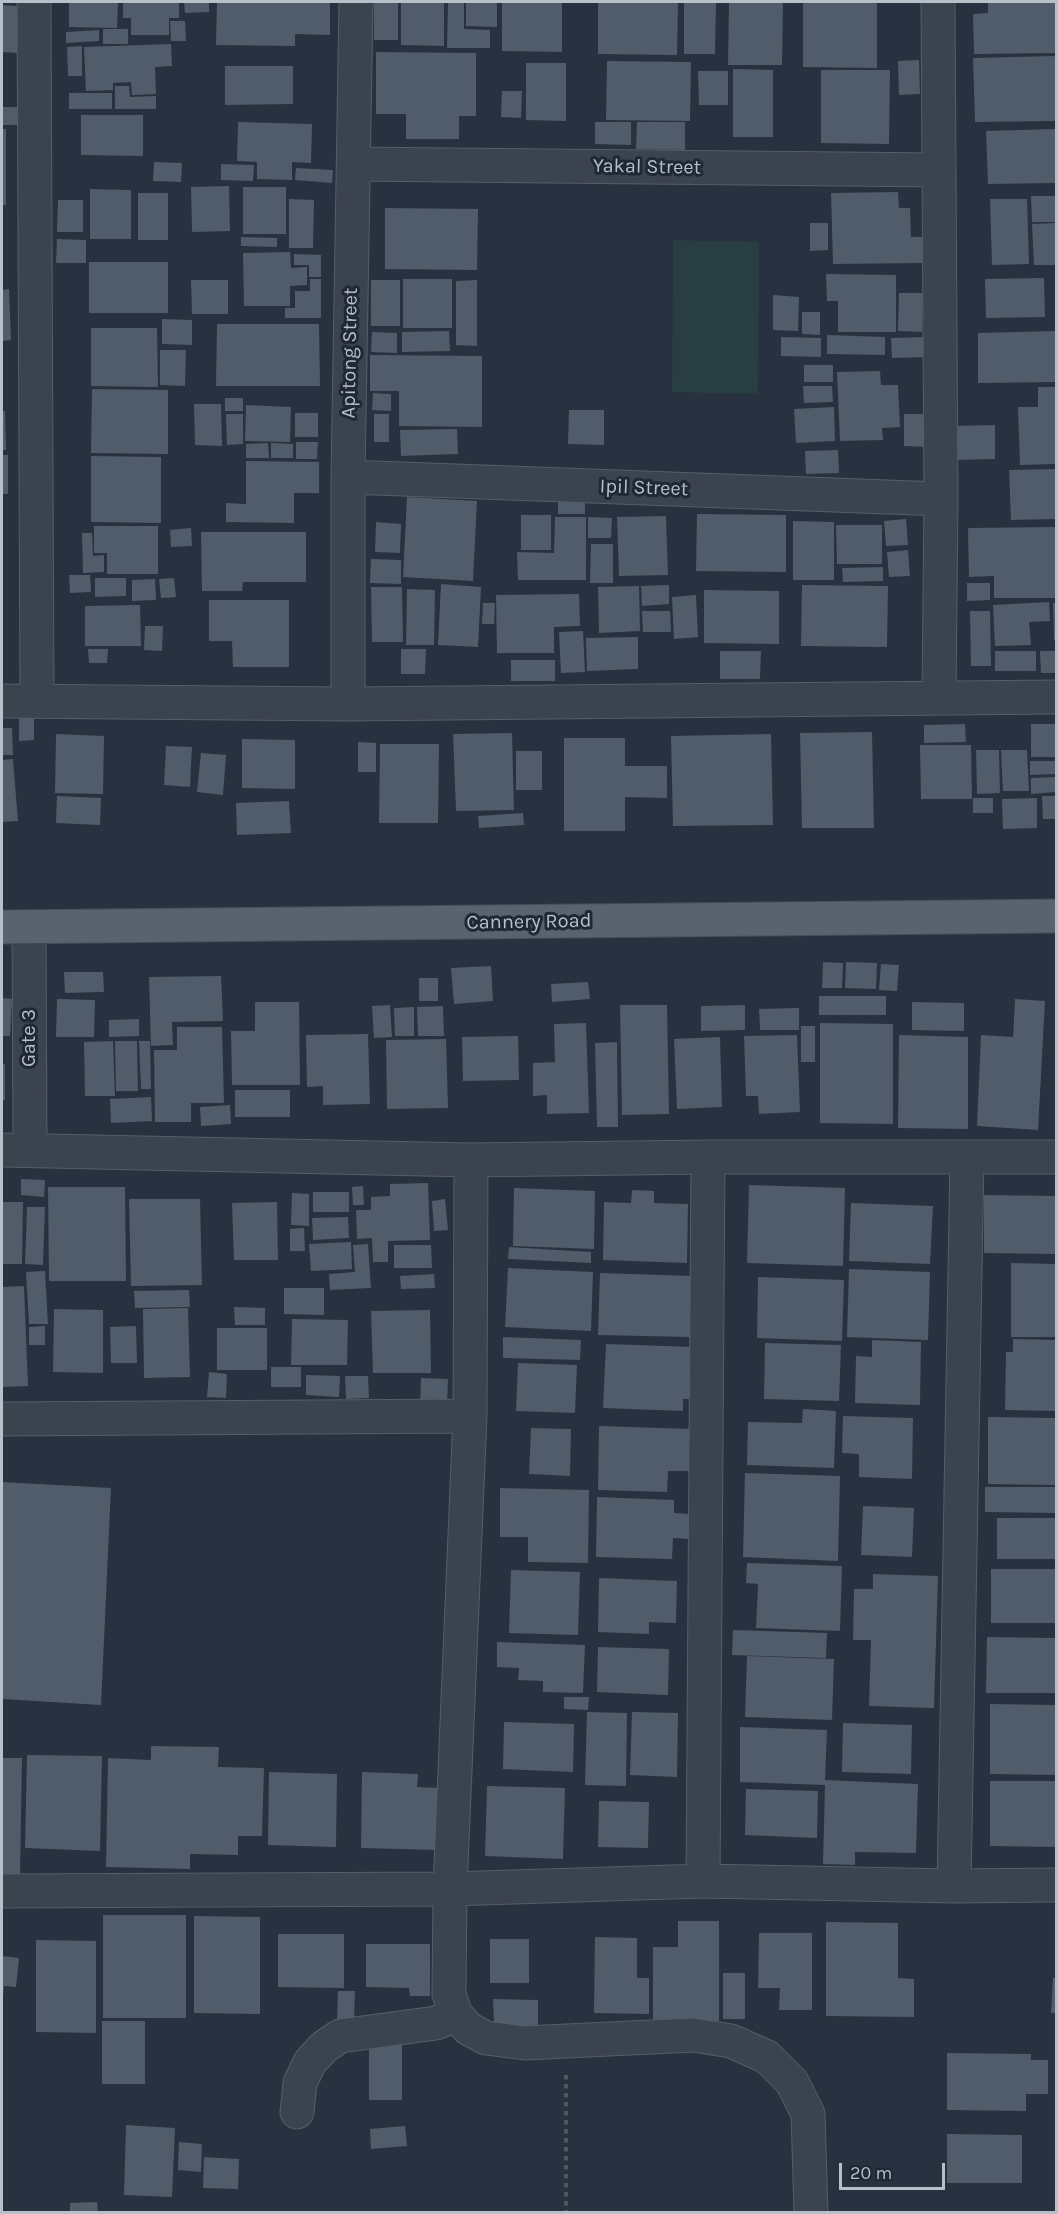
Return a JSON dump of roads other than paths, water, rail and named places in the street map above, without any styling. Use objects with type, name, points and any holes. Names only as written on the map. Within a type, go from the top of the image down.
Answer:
[{"type":"main road","name":"Cannery Road","points":[[15,927],[1056,916]]},
{"type":"street","points":[[34,2],[37,701]]},
{"type":"street","name":"Apitong Street","points":[[348,704],[348,477],[356,2]]},
{"type":"street","points":[[938,2],[941,499],[939,697]]},
{"type":"street","name":"Yakal Street","points":[[354,164],[939,170]]},
{"type":"street","name":"Ipil Street","points":[[348,477],[941,499]]},
{"type":"street","points":[[2,701],[348,704],[1056,697]]},
{"type":"street","name":"Gate 3","points":[[15,927],[16,1150]]},
{"type":"street","points":[[16,1150],[471,1160],[1056,1157]]},
{"type":"street","points":[[703,1881],[708,1157]]},
{"type":"street","points":[[954,1886],[967,1158]]},
{"type":"street","points":[[471,1160],[470,1416],[450,1889],[449,1994],[456,2015],[469,2029],[486,2038],[525,2043],[693,2035],[731,2041],[767,2056],[792,2082],[808,2114],[811,2212]]},
{"type":"street","points":[[2,1419],[470,1416]]},
{"type":"street","points":[[2,1891],[450,1889],[703,1881],[954,1886],[1056,1884]]},
{"type":"street","points":[[297,2112],[300,2083],[310,2062],[324,2047],[340,2036],[436,2023],[456,2015]]}]
